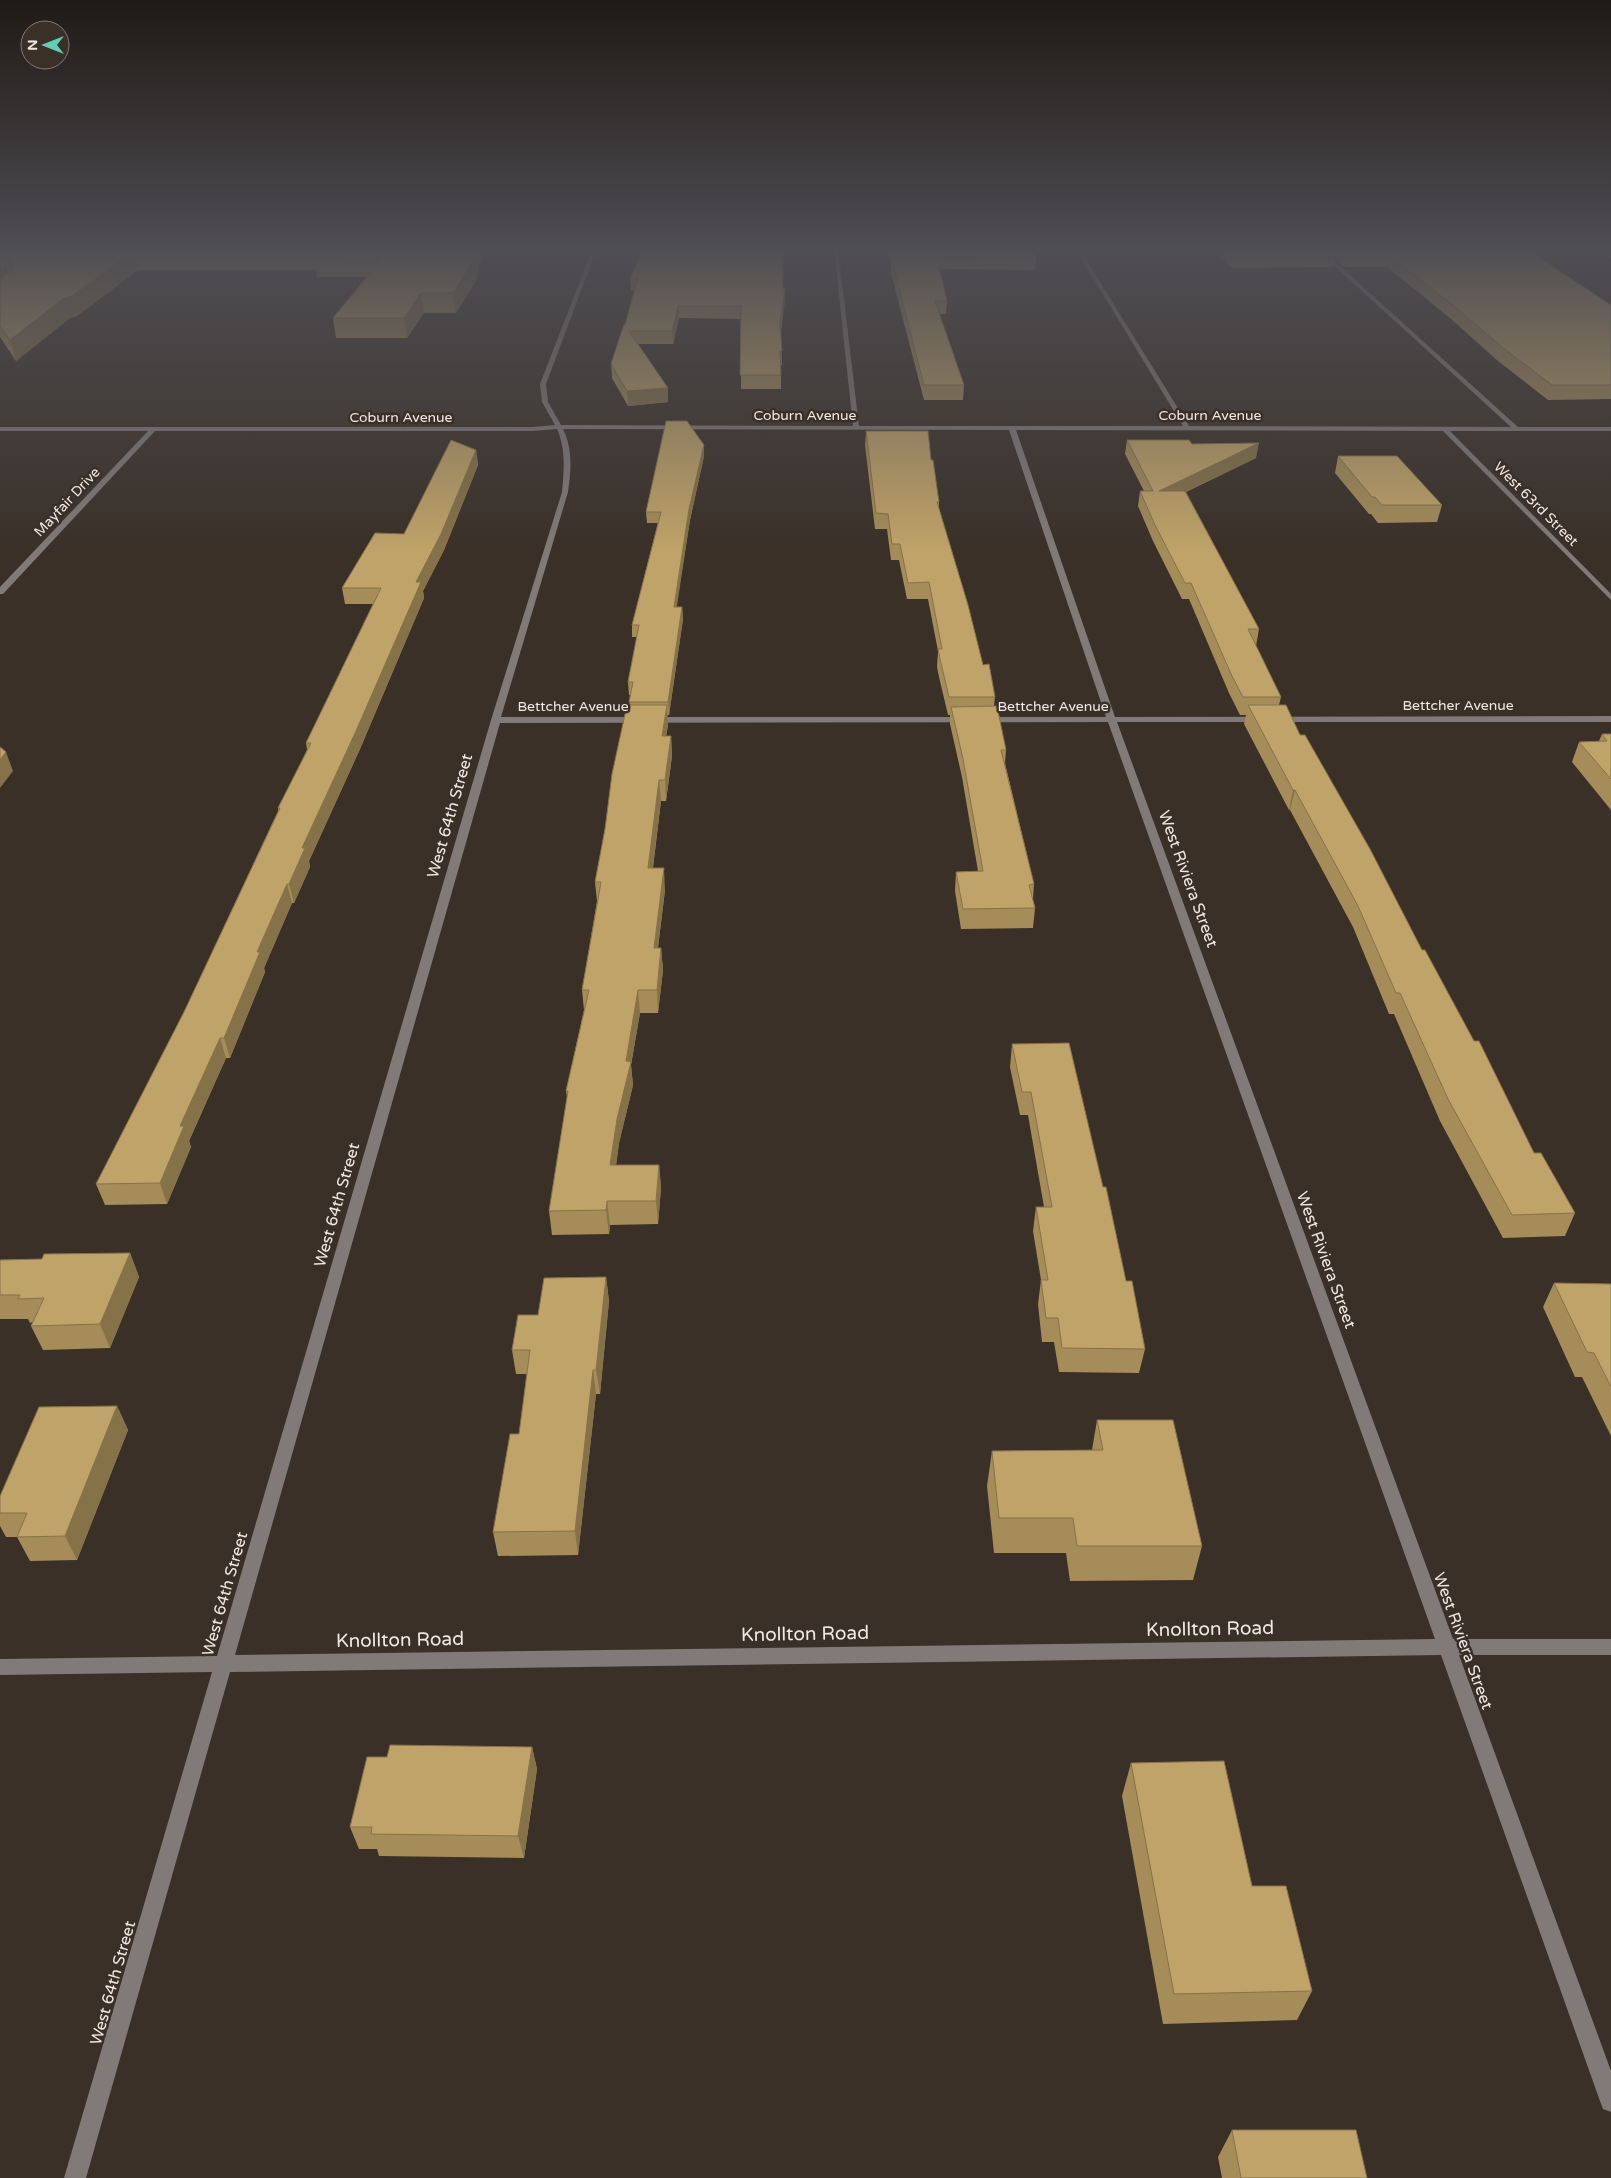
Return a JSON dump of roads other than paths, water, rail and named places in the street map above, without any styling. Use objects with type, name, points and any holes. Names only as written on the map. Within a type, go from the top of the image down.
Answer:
[{"type":"street","name":"West 64th Street","points":[[75,2178],[496,720],[565,492],[568,464],[563,437],[547,408],[543,395],[543,384],[556,350]]},
{"type":"street","points":[[847,350],[856,428]]},
{"type":"street","points":[[1139,350],[1187,428]]},
{"type":"street","points":[[1429,350],[1517,429]]},
{"type":"street","name":"Coburn Avenue","points":[[0,429],[514,429],[558,427],[1611,429]]},
{"type":"street","name":"West Riviera Street","points":[[1012,428],[1112,719],[1611,2101]]},
{"type":"street","name":"West 63rd Street","points":[[1444,428],[1611,598]]},
{"type":"street","name":"Mayfair Drive","points":[[0,592],[153,429]]},
{"type":"street","name":"Bettcher Avenue","points":[[496,720],[1611,719]]},
{"type":"street","name":"Knollton Road","points":[[0,1667],[1447,1647],[1611,1647]]}]
